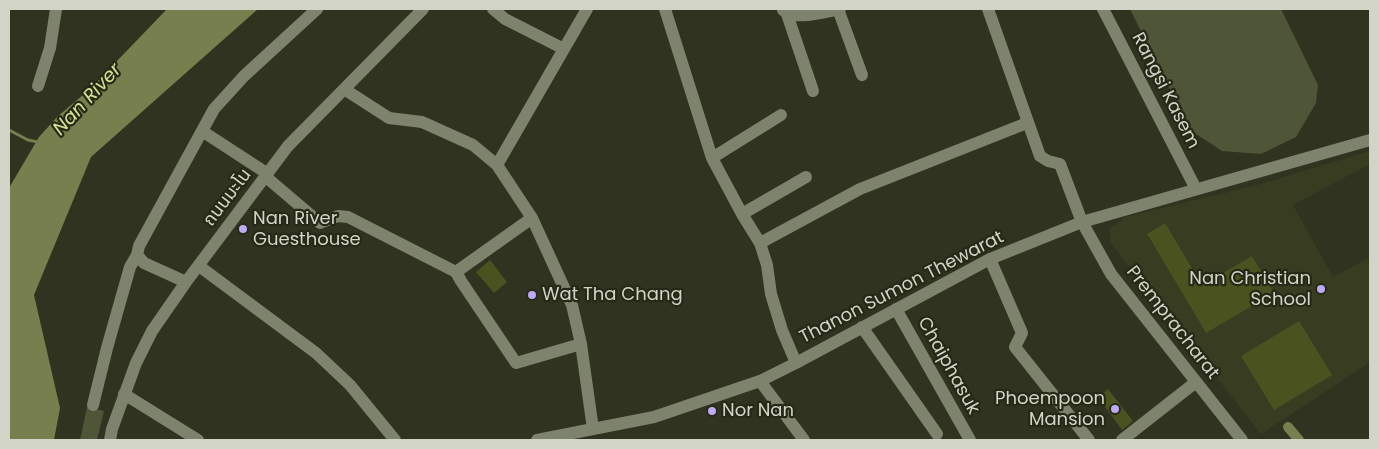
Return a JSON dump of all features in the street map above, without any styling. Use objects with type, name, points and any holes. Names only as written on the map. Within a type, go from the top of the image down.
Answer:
[{"type":"street","points":[[38,86],[50,48],[56,9]]},
{"type":"street","points":[[93,405],[130,267],[137,255],[139,246],[202,130],[214,109],[244,76],[317,9]]},
{"type":"street","name":"ถนนมะโน","points":[[110,440],[136,363],[152,331],[186,282],[288,146],[423,9]]},
{"type":"street","points":[[493,9],[505,19],[564,49]]},
{"type":"street","points":[[498,165],[587,9]]},
{"type":"street","points":[[665,9],[712,158],[760,243],[767,265],[771,294],[782,330],[796,363]]},
{"type":"street","points":[[784,11],[797,16],[839,9],[862,75]]},
{"type":"street","name":"Prempracharat","points":[[988,9],[1040,156],[1048,161],[1060,164],[1082,222],[1111,274],[1242,440]]},
{"type":"street","name":"Rangsi Kasem","points":[[1103,9],[1196,189]]},
{"type":"street","points":[[784,11],[813,91]]},
{"type":"street","points":[[344,89],[389,118],[422,122],[473,145],[498,165],[532,218],[572,305],[581,344],[593,429]]},
{"type":"street","points":[[712,158],[781,115]]},
{"type":"street","points":[[760,243],[860,189],[1028,123]]},
{"type":"street","points":[[202,130],[267,175],[320,223],[338,216],[348,217],[456,272],[460,281],[516,363],[581,344]]},
{"type":"street","name":"Thanon Sumon Thewarat","points":[[537,440],[654,417],[760,380],[796,363],[990,259],[1082,222],[1370,140]]},
{"type":"street","points":[[742,214],[806,177]]},
{"type":"street","points":[[456,272],[532,218]]},
{"type":"street","points":[[137,255],[144,263],[186,282]]},
{"type":"street","points":[[990,259],[1022,333],[1015,347],[1089,440]]},
{"type":"street","points":[[199,266],[316,353],[350,385],[396,440]]},
{"type":"street","name":"Chaiphasuk","points":[[896,309],[970,440]]},
{"type":"street","points":[[862,327],[937,434]]},
{"type":"street","points":[[760,380],[804,440]]},
{"type":"street","points":[[1122,440],[1196,382]]},
{"type":"street","points":[[124,394],[182,436],[198,440]]},
{"type":"shaded area","points":[[1130,9],[1281,9],[1318,85],[1316,103],[1296,137],[1261,154],[1222,151],[1190,130]]},
{"type":"shaded area","name":"Nan Christian School","points":[[1370,151],[1370,164],[1293,205],[1333,277],[1370,257],[1370,362],[1261,434],[1110,242],[1110,228],[1126,217],[1261,184]],"holes":[[[1165,224],[1202,285],[1252,256],[1274,293],[1206,333],[1147,235]]]},
{"type":"shaded area","points":[[87,407],[104,411],[97,440],[80,440]]},
{"type":"water","name":"Nan River","points":[[167,9],[258,9],[91,157],[34,295],[60,408],[54,440],[9,440],[9,188],[39,137],[57,117],[90,89]]},
{"type":"building","points":[[1165,223],[1202,285],[1252,256],[1274,293],[1206,333],[1147,234]]},
{"type":"building","points":[[490,260],[507,282],[494,293],[476,272]]},
{"type":"building","points":[[1299,321],[1332,375],[1274,410],[1241,356]]},
{"type":"building","name":"Phoempoon Mansion","points":[[1108,389],[1133,421],[1122,430],[1098,397]]},
{"type":"waterway","points":[[9,130],[28,140],[38,142]]},
{"type":"waterway","points":[[1288,427],[1299,440]]},
{"type":"place","name":"Nan River Guesthouse","points":[[243,229]]},
{"type":"place","name":"Nan Christian School","points":[[1321,289]]},
{"type":"place","name":"Wat Tha Chang","points":[[532,295]]},
{"type":"place","name":"Phoempoon Mansion","points":[[1115,409]]},
{"type":"place","name":"Nor Nan","points":[[712,411]]}]
